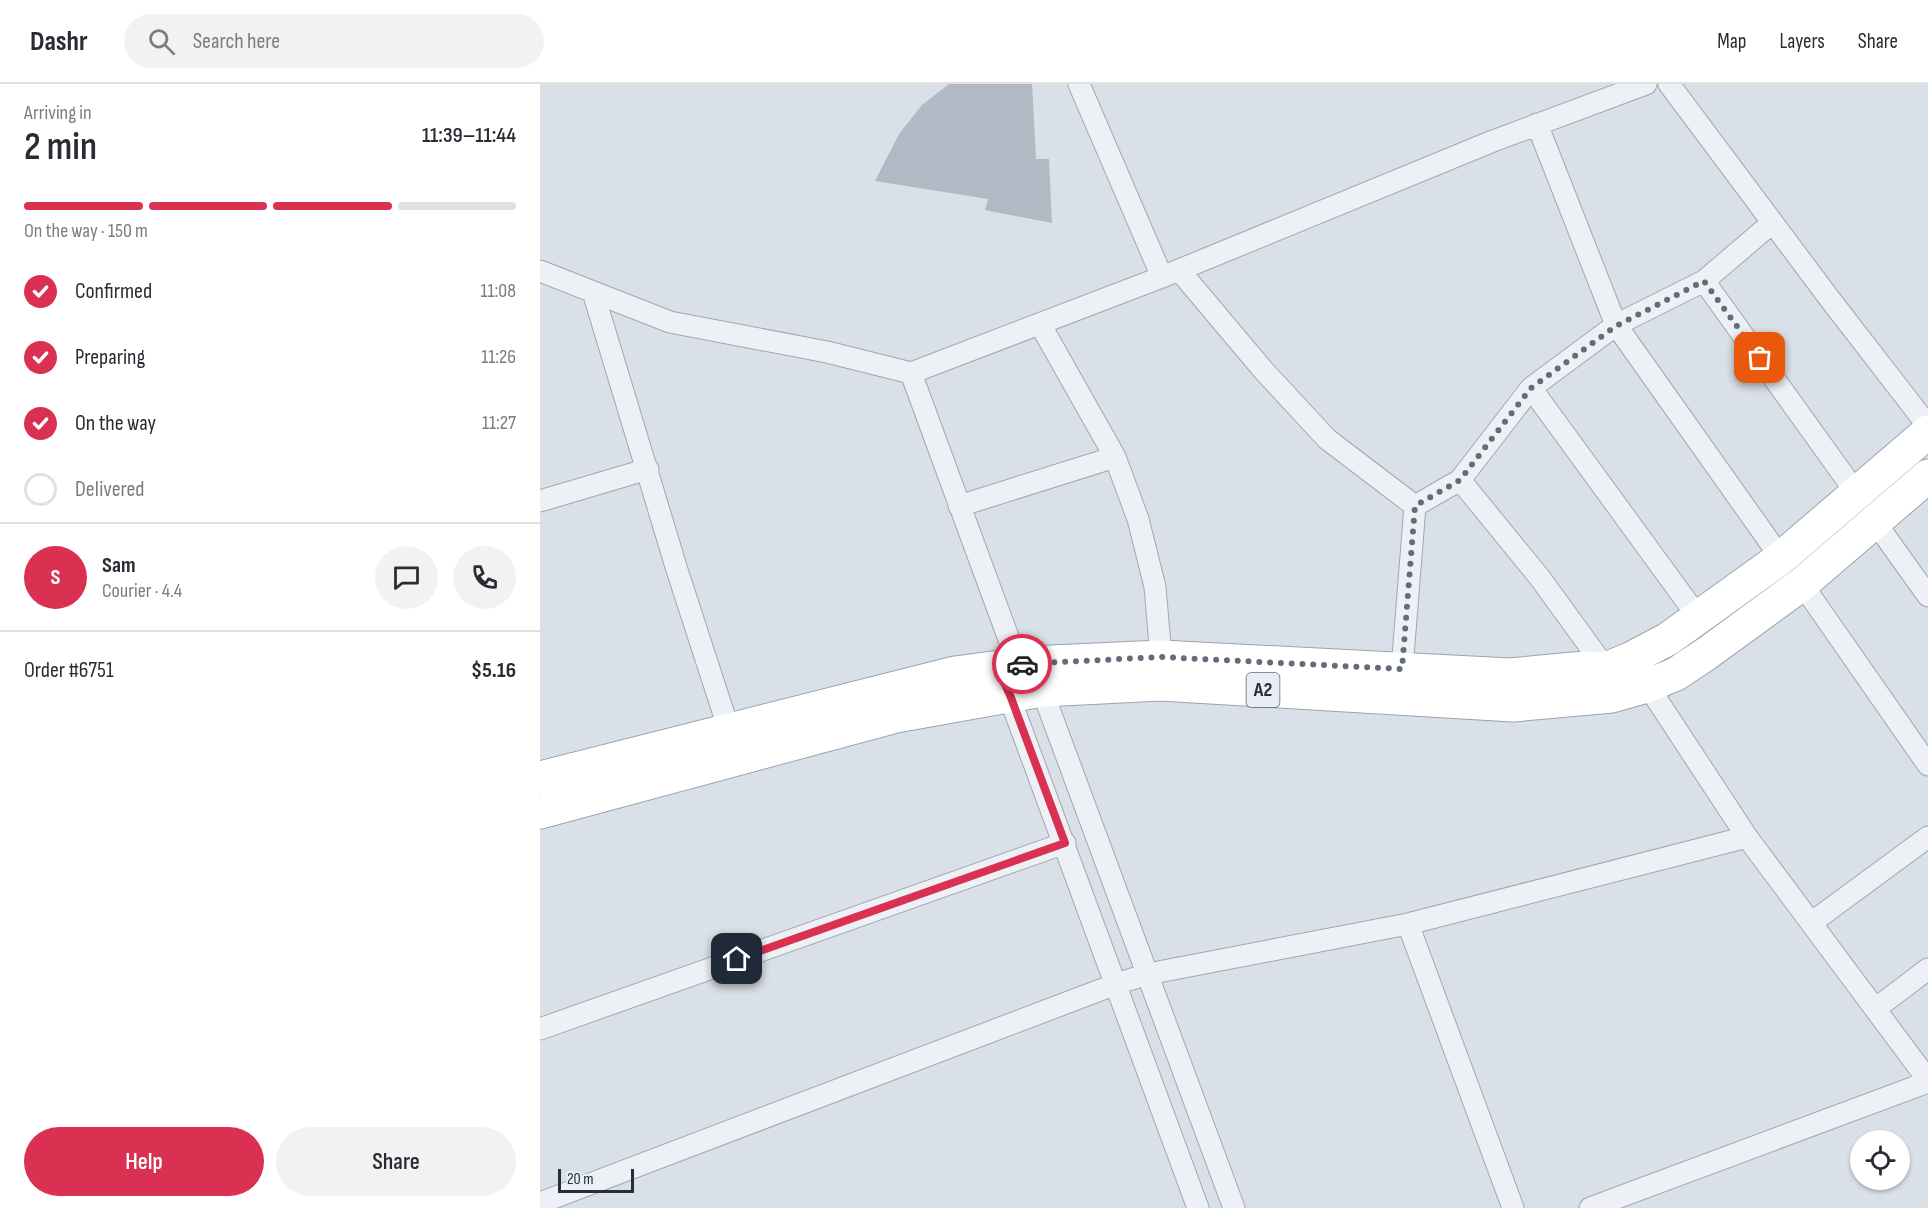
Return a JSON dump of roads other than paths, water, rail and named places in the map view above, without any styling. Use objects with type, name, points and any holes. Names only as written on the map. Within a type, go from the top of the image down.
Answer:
[{"type":"main road","name":"A2","points":[[540,778],[955,673],[1018,672],[1161,657],[1510,675],[1619,663],[1668,639],[1781,558],[1928,432]]},
{"type":"main road","name":"A2","points":[[540,812],[896,716],[1018,672],[1161,684],[1513,705],[1611,696],[1647,686],[1676,674],[1706,654],[1802,584],[1928,476]]},
{"type":"street","points":[[1079,84],[1171,274],[1327,440],[1415,506]]},
{"type":"street","points":[[540,271],[670,322],[827,352],[911,373],[1171,274],[1537,124],[1646,84]]},
{"type":"street","points":[[1669,84],[1772,223],[1928,426]]},
{"type":"street","points":[[1537,124],[1616,326],[1781,558]]},
{"type":"street","points":[[1415,506],[1460,480],[1531,388],[1616,326],[1704,281],[1772,223]]},
{"type":"street","points":[[1704,281],[1857,494]]},
{"type":"street","points":[[593,292],[677,570],[729,730]]},
{"type":"street","points":[[1040,324],[1115,457],[1138,519],[1155,587],[1161,657]]},
{"type":"street","points":[[911,373],[1018,672],[1148,974],[1234,1208]]},
{"type":"street","points":[[1531,388],[1698,617]]},
{"type":"street","points":[[958,506],[1115,457]]},
{"type":"street","points":[[540,501],[648,469]]},
{"type":"street","points":[[1460,480],[1540,578],[1619,663],[1647,686],[1748,837],[1928,1081],[1590,1208]]},
{"type":"street","points":[[1402,669],[1415,506]]},
{"type":"street","points":[[1875,522],[1928,596]]},
{"type":"street","points":[[1802,584],[1928,765]]},
{"type":"street","points":[[1018,672],[1065,843],[1198,1208]]},
{"type":"street","points":[[540,1203],[1116,984],[1148,974],[1408,924],[1748,837]]},
{"type":"street","points":[[1811,923],[1928,837]]},
{"type":"street","points":[[540,1029],[1065,843]]},
{"type":"street","points":[[1408,924],[1513,1208]]},
{"type":"street","points":[[1875,1009],[1928,969]]}]
